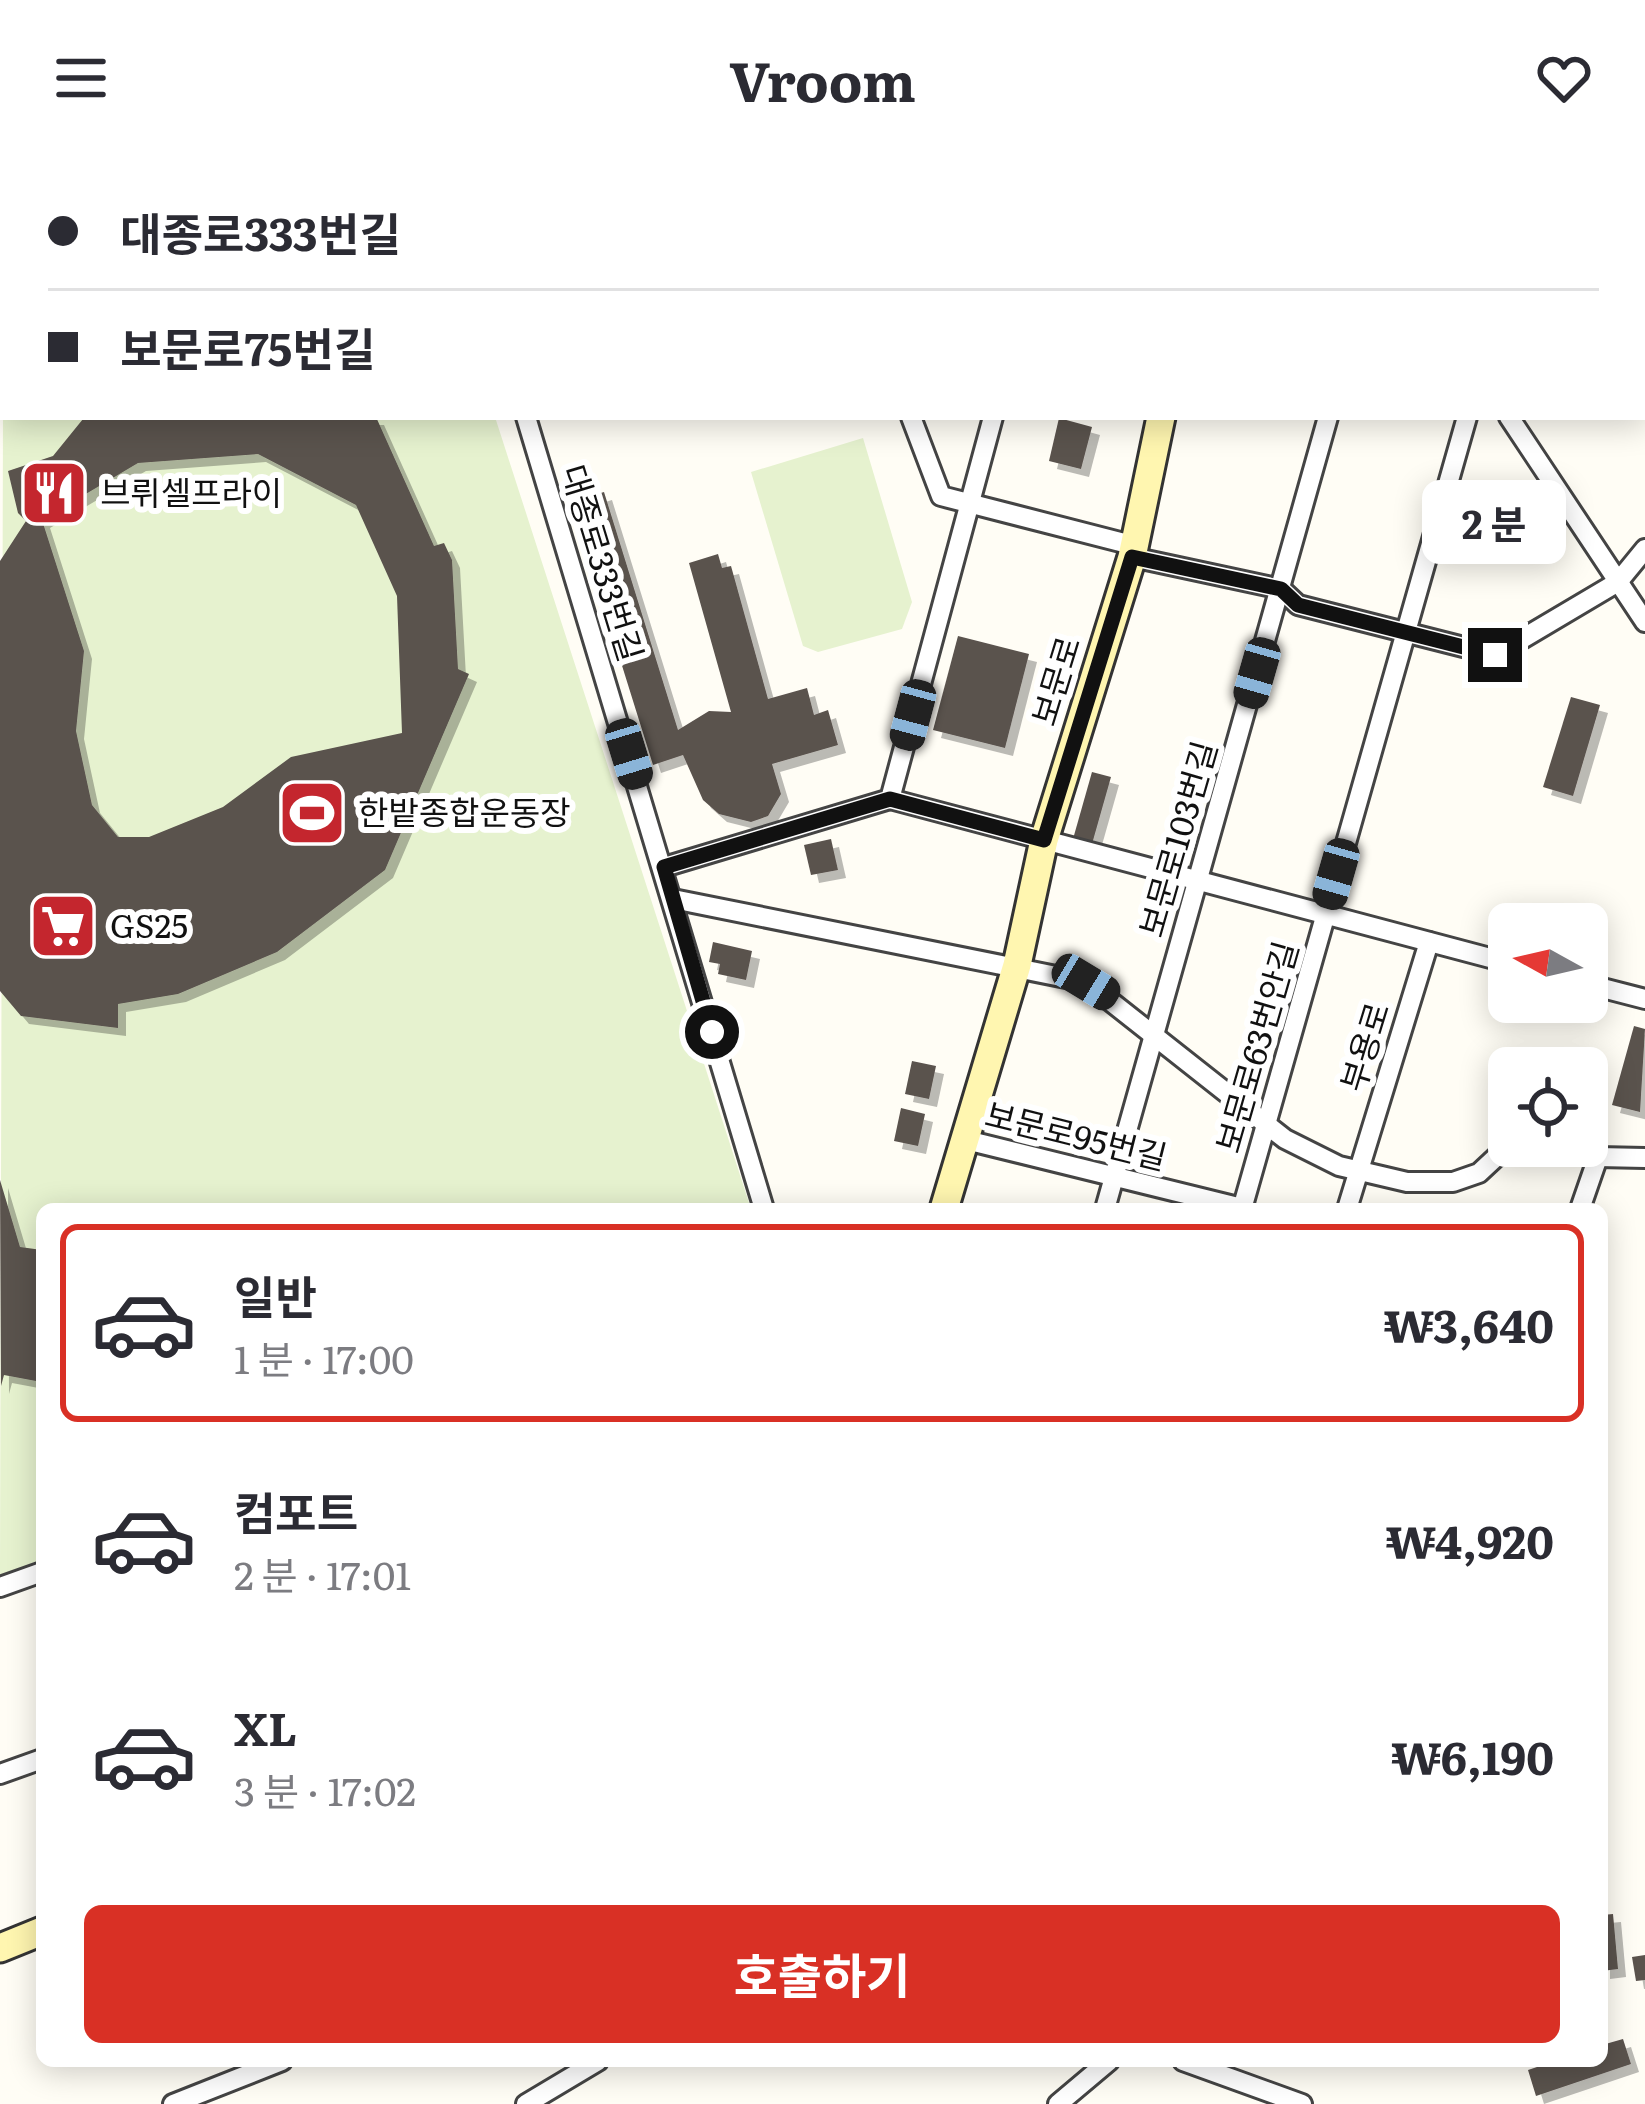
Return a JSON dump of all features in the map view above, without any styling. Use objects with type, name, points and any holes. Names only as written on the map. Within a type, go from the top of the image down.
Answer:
[{"type":"main road","name":"보문로","points":[[946,1203],[1017,965],[1044,840],[1132,551],[1160,420]]},
{"type":"main road","points":[[0,1948],[36,1933]]},
{"type":"street","name":"대종로333번길","points":[[527,420],[762,1203]]},
{"type":"street","points":[[912,420],[940,496],[1281,589],[1298,605],[1495,655],[1618,582],[1645,549]]},
{"type":"street","points":[[890,799],[992,420]]},
{"type":"street","name":"보문로103번길","points":[[1107,1203],[1327,420]]},
{"type":"street","name":"보문로63번안길","points":[[1245,1203],[1466,420]]},
{"type":"street","points":[[1511,420],[1645,622]]},
{"type":"street","points":[[664,867],[890,799],[1488,957]]},
{"type":"street","points":[[673,899],[1086,982],[1285,1139],[1358,1171],[1407,1182],[1453,1182],[1488,1165]]},
{"type":"street","name":"부용로","points":[[1349,1203],[1429,942]]},
{"type":"street","points":[[1608,990],[1645,1000]]},
{"type":"street","name":"보문로95번길","points":[[962,1139],[1220,1203]]},
{"type":"street","points":[[1608,1157],[1645,1158]]},
{"type":"street","points":[[1582,1203],[1595,1167]]},
{"type":"street","points":[[0,1587],[36,1574]]},
{"type":"street","points":[[0,1774],[36,1761]]},
{"type":"street","points":[[173,2104],[267,2067]]},
{"type":"street","points":[[526,2104],[588,2067]]},
{"type":"street","points":[[1058,2104],[1102,2067]]},
{"type":"street","points":[[1200,2067],[1302,2104]]},
{"type":"green space","name":"한밭종합운동장","points":[[3,420],[496,420],[749,1203],[36,1203],[36,1562],[0,1575]]},
{"type":"green space","points":[[863,438],[912,602],[902,629],[818,652],[803,646],[751,472]]},
{"type":"building","points":[[82,420],[377,420],[434,546],[444,543],[452,560],[458,669],[469,674],[385,870],[277,952],[178,994],[118,1004],[118,1028],[21,1016],[0,991],[0,561],[26,521],[18,513],[8,471],[53,456]],"holes":[[[258,454],[356,505],[397,596],[402,733],[291,757],[223,807],[149,837],[118,837],[92,805],[76,731],[84,651],[42,520],[138,463]]]},
{"type":"building","points":[[1059,420],[1092,427],[1081,469],[1049,461]]},
{"type":"building","points":[[604,492],[678,730],[709,711],[731,712],[689,563],[718,554],[722,568],[731,566],[768,699],[807,688],[814,715],[828,710],[838,745],[772,764],[781,794],[768,816],[751,822],[719,814],[703,800],[683,755],[653,765],[571,502]]},
{"type":"building","points":[[958,636],[1029,654],[1005,748],[933,730]]},
{"type":"building","points":[[1571,697],[1600,705],[1573,796],[1543,787]]},
{"type":"building","points":[[1092,772],[1111,777],[1092,844],[1073,839]]},
{"type":"building","points":[[831,839],[838,870],[811,875],[804,845]]},
{"type":"building","points":[[713,942],[752,951],[746,980],[718,974],[720,964],[709,962]]},
{"type":"building","points":[[1634,1026],[1645,1029],[1640,1112],[1612,1105]]},
{"type":"building","points":[[912,1061],[936,1066],[929,1099],[905,1094]]},
{"type":"building","points":[[901,1108],[925,1114],[918,1146],[894,1141]]},
{"type":"building","points":[[0,1180],[20,1247],[36,1249],[36,1381],[4,1375],[1,1386]]},
{"type":"building","points":[[1608,1914],[1613,1914],[1618,1969],[1608,1970]]},
{"type":"building","points":[[1645,1955],[1645,1980],[1636,1981],[1632,1957]]},
{"type":"building","points":[[1623,2039],[1631,2064],[1536,2096],[1528,2070],[1608,2067],[1608,2043]]},
{"type":"place","name":"브뤼셀프라이","points":[[54,493]]},
{"type":"place","name":"한밭종합운동장","points":[[312,813]]},
{"type":"place","name":"GS25","points":[[63,926]]},
{"type":"route","points":[[712,1032],[664,867],[890,799],[1044,840],[1132,557],[1281,589],[1298,605],[1495,655]]}]
